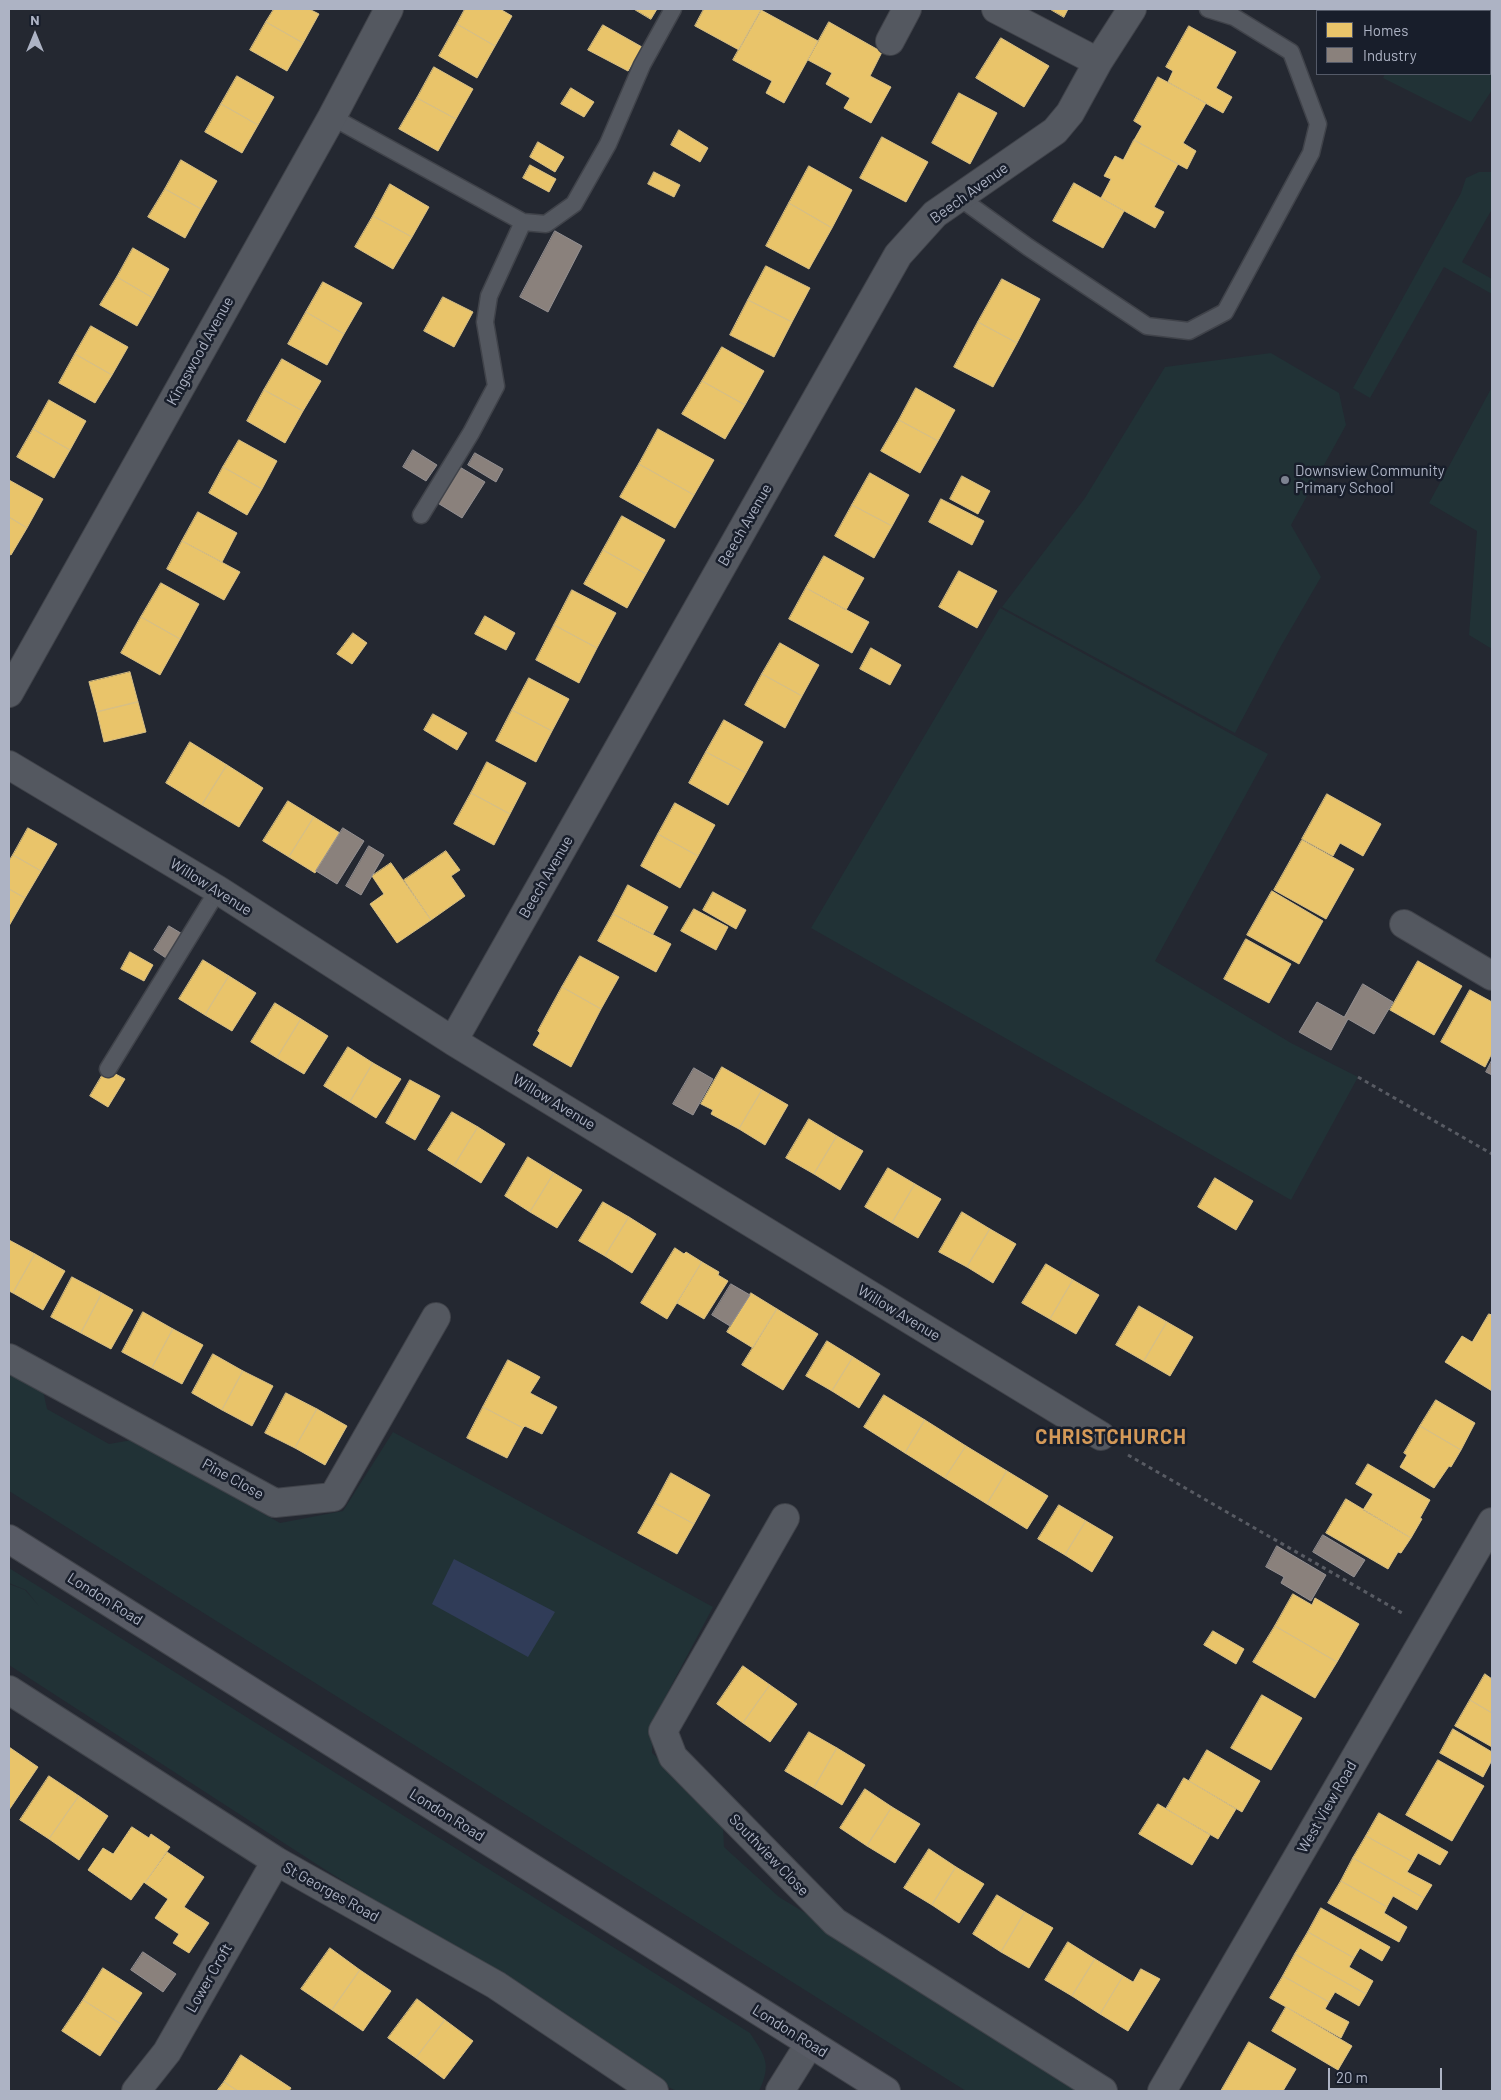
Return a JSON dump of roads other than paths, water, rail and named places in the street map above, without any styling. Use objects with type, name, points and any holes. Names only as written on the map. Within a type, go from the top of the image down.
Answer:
[{"type":"main road","name":"London Road","points":[[9,1539],[886,2091]]},
{"type":"street","name":"Kingswood Avenue","points":[[9,693],[332,117],[390,9]]},
{"type":"street","points":[[890,42],[908,9]]},
{"type":"street","points":[[996,9],[1098,62]]},
{"type":"street","name":"Beech Avenue","points":[[453,1041],[898,255],[935,214],[1055,131],[1070,113],[1098,62],[1132,9]]},
{"type":"street","name":"Willow Avenue","points":[[9,765],[218,890],[453,1041],[1101,1436]]},
{"type":"street","points":[[1404,924],[1492,976]]},
{"type":"street","name":"Pine Close","points":[[9,1358],[276,1503],[333,1497],[436,1317]]},
{"type":"street","name":"Southview Close","points":[[785,1518],[663,1731],[673,1757],[834,1922],[1103,2091]]},
{"type":"street","name":"West View Road","points":[[1162,2091],[1492,1522]]},
{"type":"street","name":"St Georges Road","points":[[9,1690],[276,1861],[496,1985],[654,2091]]},
{"type":"street","name":"Lower Croft","points":[[136,2091],[167,2052],[276,1861]]},
{"type":"street","points":[[780,2091],[810,2043]]},
{"type":"lane","points":[[332,117],[523,222],[546,224],[574,204],[608,144],[642,65],[673,9]]},
{"type":"lane","points":[[960,198],[1028,247],[1147,326],[1189,331],[1224,312],[1311,154],[1318,124],[1291,52],[1234,17],[1208,9]]},
{"type":"lane","points":[[421,515],[471,433],[496,386],[484,322],[489,296],[523,222]]},
{"type":"lane","points":[[108,1069],[218,890]]},
{"type":"water","points":[[454,1559],[555,1612],[528,1657],[432,1604]]},
{"type":"place","name":"Downsview Community Primary School","points":[[1285,480]]},
{"type":"district","name":"CHRISTCHURCH","points":[[1111,1437]]}]
